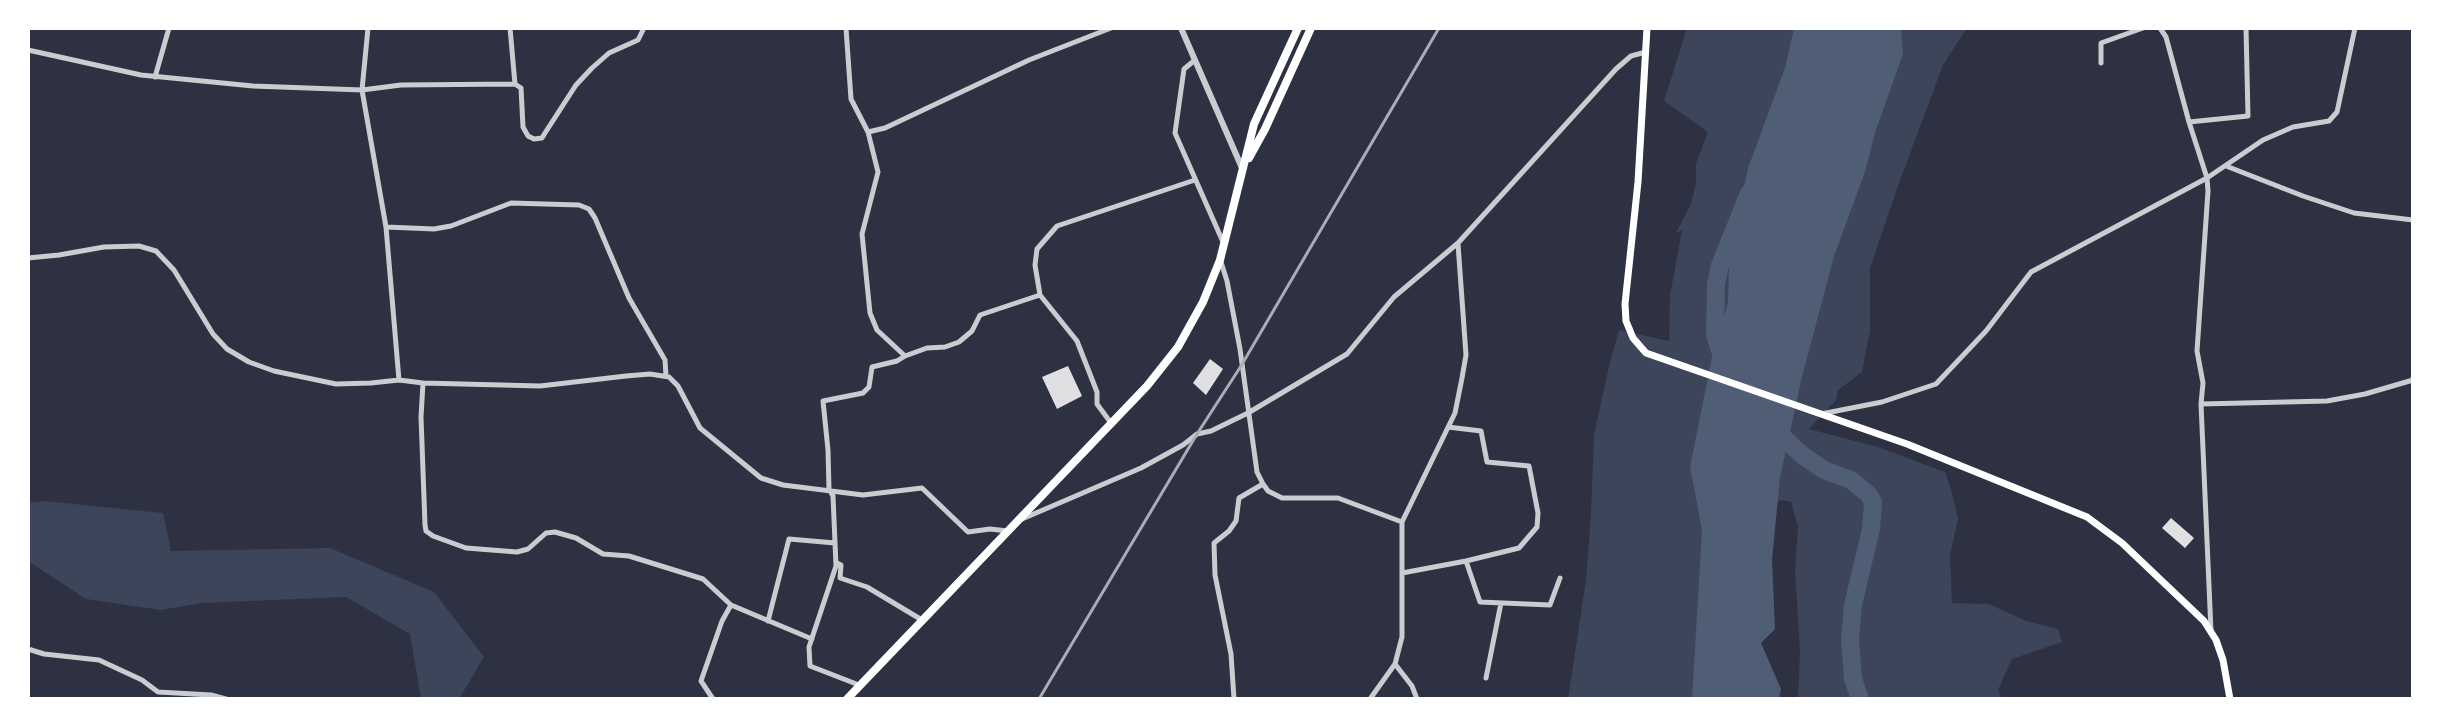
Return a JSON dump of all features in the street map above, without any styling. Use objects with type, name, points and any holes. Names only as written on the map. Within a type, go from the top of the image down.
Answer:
[{"type":"highway","points":[[847,699],[1147,386],[1178,347],[1203,302],[1220,260],[1254,124],[1298,28]]},
{"type":"highway","points":[[1242,169],[1265,129],[1311,28]]},
{"type":"main road","points":[[1647,28],[1638,182],[1625,304],[1626,321],[1633,338],[1646,353],[1907,444],[2087,517],[2122,543],[2204,621],[2223,660],[2230,699]]},
{"type":"street","points":[[155,77],[169,28]]},
{"type":"street","points":[[368,28],[362,90],[386,227],[399,380]]},
{"type":"street","points":[[510,28],[515,84]]},
{"type":"street","points":[[28,50],[155,77],[253,86],[362,90],[401,85],[515,84],[521,88],[524,131],[532,138],[542,138],[576,85],[609,53],[638,40],[644,28]]},
{"type":"street","points":[[846,28],[851,99],[868,132],[878,172],[862,234],[870,313],[877,330],[905,356]]},
{"type":"street","points":[[868,132],[885,128],[1029,60],[1111,28]]},
{"type":"street","points":[[1181,28],[1242,169]]},
{"type":"street","points":[[2101,63],[2101,43],[2143,28]]},
{"type":"street","points":[[2160,28],[2166,37],[2207,178],[2197,351],[2203,383],[2201,404],[2211,632]]},
{"type":"street","points":[[2189,122],[2248,116],[2246,28]]},
{"type":"street","points":[[1820,414],[1882,402],[1936,384],[1986,331],[2031,272],[2207,178],[2263,140],[2293,127],[2329,121],[2337,112],[2355,28]]},
{"type":"street","points":[[1019,521],[1141,468],[1197,434],[1211,431],[1248,413],[1347,354],[1394,297],[1458,243],[1616,69],[1631,56],[1647,52]]},
{"type":"street","points":[[1195,60],[1184,69],[1175,133],[1224,244]]},
{"type":"street","points":[[2226,166],[2354,213],[2413,220]]},
{"type":"street","points":[[1111,424],[1097,404],[1097,392],[1077,341],[1040,295],[1035,265],[1037,249],[1057,226],[1195,180]]},
{"type":"street","points":[[386,227],[434,229],[451,226],[511,203],[579,205],[589,209],[629,298],[665,360],[666,376]]},
{"type":"street","points":[[1370,699],[1395,664],[1402,637],[1402,522],[1455,413],[1466,355],[1458,243]]},
{"type":"street","points":[[28,258],[104,247],[139,246],[156,251],[174,270],[213,334],[227,349],[249,362],[274,371],[336,384],[399,380],[540,386],[626,376],[666,376],[678,386],[700,428],[761,478],[783,485],[863,495],[922,488],[968,532],[990,529],[1009,531]]},
{"type":"street","points":[[1220,260],[1238,336],[1257,472],[1263,484],[1268,491],[1282,498],[1338,498],[1402,522]]},
{"type":"street","points":[[859,685],[810,666],[809,647],[836,563],[823,401],[863,393],[869,387],[872,367],[897,361],[927,348],[959,342],[972,331],[980,315],[1040,295]]},
{"type":"street","points":[[2201,404],[2327,401],[2365,394],[2413,378]]},
{"type":"street","points":[[423,383],[421,417],[426,531],[447,543],[466,548],[517,552],[528,549],[546,533],[555,532],[576,538],[603,554],[629,556],[703,579],[731,605],[812,639]]},
{"type":"street","points":[[1402,573],[1519,548],[1537,527],[1538,513],[1529,466],[1487,462],[1481,431],[1448,427]]},
{"type":"street","points":[[1234,699],[1231,654],[1215,575],[1214,543],[1236,521],[1239,498],[1263,484]]},
{"type":"street","points":[[768,621],[789,539],[835,543]]},
{"type":"street","points":[[1466,561],[1480,602],[1550,605],[1560,578]]},
{"type":"street","points":[[836,563],[841,565],[840,578],[867,587],[922,620]]},
{"type":"street","points":[[1486,678],[1501,603]]},
{"type":"street","points":[[713,699],[701,681],[722,621],[731,605]]},
{"type":"street","points":[[28,649],[44,654],[99,660],[142,680],[158,692],[211,695],[226,699]]},
{"type":"street","points":[[1395,664],[1412,686],[1417,699]]},
{"type":"shaded area","points":[[1687,28],[1967,28],[1943,65],[1870,268],[1870,331],[1862,372],[1838,390],[1836,400],[1809,429],[1878,447],[1945,472],[1958,519],[1950,555],[1952,603],[1989,604],[2026,621],[2058,629],[2062,642],[2012,659],[1998,690],[2002,699],[1798,699],[1800,652],[1795,570],[1798,527],[1791,502],[1782,500],[1774,503],[1754,699],[1568,699],[1586,580],[1594,434],[1610,362],[1619,330],[1669,341],[1670,295],[1682,230],[1676,233],[1691,204],[1696,164],[1708,132],[1664,101]]},
{"type":"shaded area","points":[[1794,28],[1901,28],[1903,54],[1834,256],[1801,381],[1780,478],[1772,560],[1775,629],[1761,643],[1781,689],[1779,699],[1692,699],[1702,530],[1690,467],[1712,357],[1728,303],[1729,264],[1748,168],[1785,68]]},
{"type":"shaded area","points":[[45,501],[163,513],[171,551],[330,548],[434,592],[484,657],[459,699],[421,699],[410,634],[346,597],[201,603],[161,610],[86,599],[28,561],[28,503]]},
{"type":"building","points":[[1210,359],[1223,369],[1206,395],[1193,383]]},
{"type":"building","points":[[1068,366],[1082,396],[1057,409],[1042,377]]},
{"type":"building","points":[[2171,518],[2194,538],[2185,548],[2162,528]]},
{"type":"waterway","points":[[1723,360],[1715,335],[1716,284],[1720,265],[1749,193]]},
{"type":"waterway","points":[[1774,422],[1783,437],[1802,455],[1824,470],[1851,480],[1873,502],[1871,529],[1853,605],[1850,640],[1853,679],[1860,699]]},
{"type":"railway","points":[[1039,699],[1241,366],[1439,28]]}]
